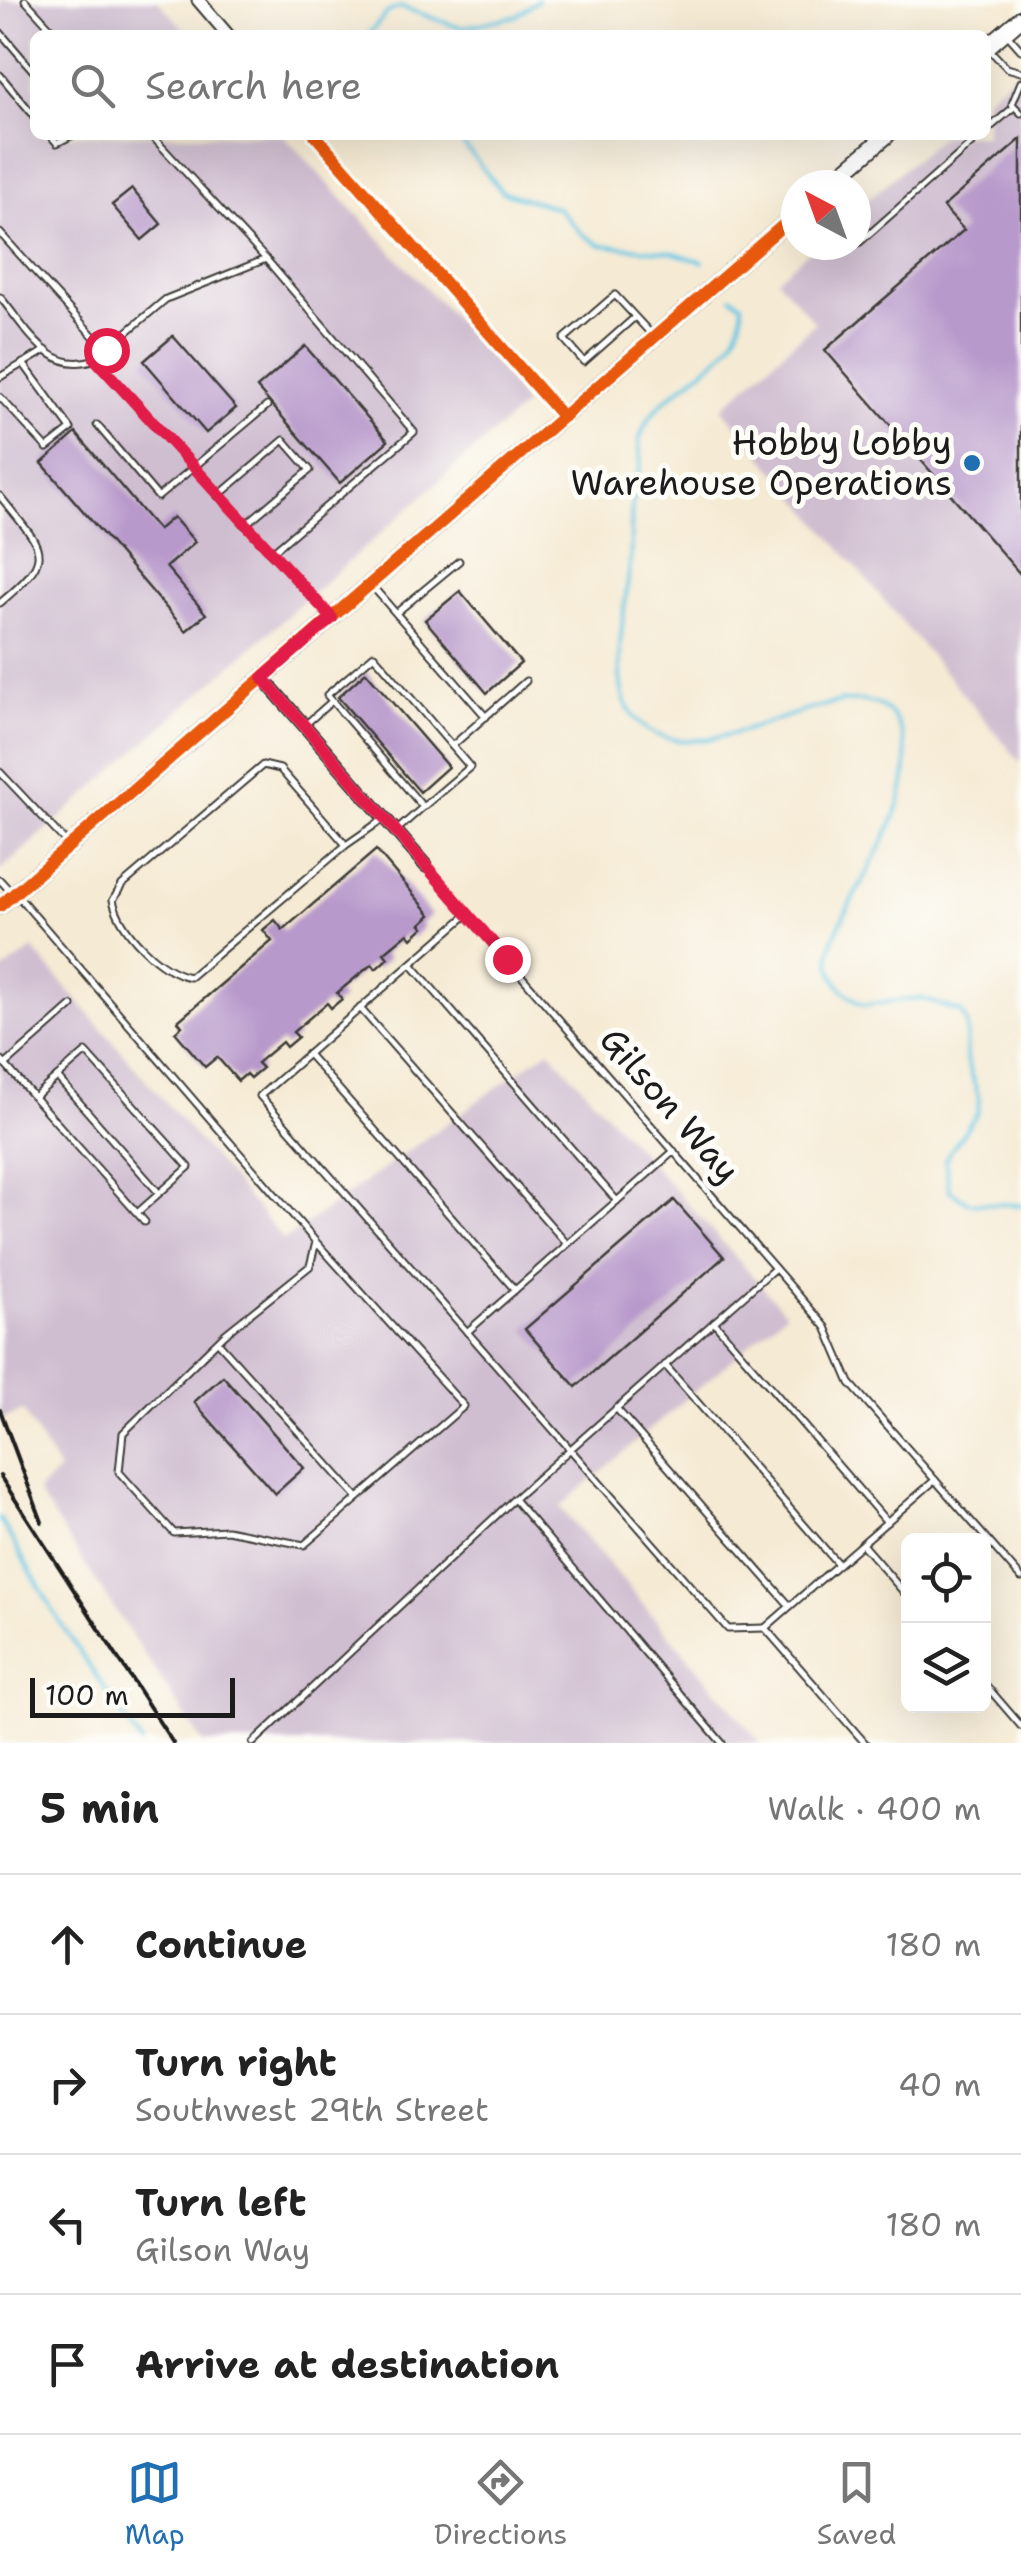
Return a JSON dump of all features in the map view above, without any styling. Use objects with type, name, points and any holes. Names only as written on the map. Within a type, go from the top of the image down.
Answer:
[{"type":"street","points":[[198,0],[224,30]]},
{"type":"street","points":[[991,44],[1021,18]]},
{"type":"street","points":[[319,140],[563,417]]},
{"type":"street","points":[[846,170],[880,140]]},
{"type":"street","points":[[0,906],[781,227]]},
{"type":"street","name":"Gilson Way","points":[[263,678],[426,866]]},
{"type":"lane","points":[[25,0],[53,30]]},
{"type":"lane","points":[[0,32],[30,67]]},
{"type":"lane","points":[[1005,32],[1021,50]]},
{"type":"lane","points":[[991,52],[1006,68],[1021,72]]},
{"type":"lane","points":[[0,75],[30,111]]},
{"type":"lane","points":[[1021,82],[1013,95],[1014,106],[1021,113]]},
{"type":"lane","points":[[991,127],[1014,106]]},
{"type":"lane","points":[[155,140],[266,258],[414,432],[271,553]]},
{"type":"lane","points":[[871,233],[976,140]]},
{"type":"lane","points":[[0,233],[106,350]]},
{"type":"lane","points":[[0,297],[55,360],[75,366],[95,359],[166,298],[266,258]]},
{"type":"lane","points":[[635,317],[584,362],[564,339],[616,295],[654,338]]},
{"type":"lane","points":[[0,377],[46,350]]},
{"type":"lane","points":[[95,359],[332,618]]},
{"type":"lane","points":[[0,398],[47,448],[70,428],[23,364]]},
{"type":"lane","points":[[96,426],[158,497],[266,406]]},
{"type":"lane","points":[[218,496],[284,440],[310,470],[245,525]]},
{"type":"lane","points":[[0,496],[35,541],[39,558],[34,574],[0,604]]},
{"type":"lane","points":[[396,614],[460,560]]},
{"type":"lane","points":[[371,584],[486,717]]},
{"type":"lane","points":[[396,831],[470,767],[374,655],[327,696],[423,807]]},
{"type":"lane","points":[[452,746],[526,681]]},
{"type":"lane","points":[[304,726],[332,701]]},
{"type":"lane","points":[[346,845],[280,768],[263,766],[122,885],[113,900],[116,912],[158,962],[171,973],[190,978],[346,845],[384,818]]},
{"type":"lane","points":[[0,772],[69,846]]},
{"type":"lane","name":"Gilson Way","points":[[426,866],[826,1327],[850,1383],[1021,1578]]},
{"type":"lane","points":[[0,880],[464,1406],[304,1545],[227,1530],[174,1533],[118,1472],[123,1433],[218,1342],[310,1266],[316,1242]]},
{"type":"lane","points":[[468,914],[260,1096],[728,1629],[765,1628],[935,1480]]},
{"type":"lane","points":[[411,964],[617,1200]]},
{"type":"lane","points":[[6,1065],[72,1006]]},
{"type":"lane","points":[[360,1008],[567,1244]]},
{"type":"lane","points":[[34,1097],[86,1052],[189,1167],[137,1213]]},
{"type":"lane","points":[[308,1054],[515,1290]]},
{"type":"lane","points":[[0,1059],[145,1222]]},
{"type":"lane","points":[[57,1077],[159,1193]]},
{"type":"lane","points":[[467,1332],[674,1151]]},
{"type":"lane","points":[[253,1743],[570,1448],[775,1268]]},
{"type":"lane","points":[[714,1322],[888,1522]]},
{"type":"lane","points":[[218,1342],[358,1498]]},
{"type":"lane","points":[[665,1365],[838,1564]]},
{"type":"lane","points":[[616,1408],[790,1606]]},
{"type":"lane","points":[[514,1499],[722,1743]]},
{"type":"lane","points":[[862,1544],[901,1588]]},
{"type":"lane","points":[[765,1628],[865,1743]]},
{"type":"lane","points":[[991,1691],[1021,1726]]},
{"type":"shaded area","points":[[0,0],[157,0],[185,30],[30,30],[30,140],[288,140],[495,362],[525,405],[0,871]]},
{"type":"shaded area","points":[[1021,68],[1021,763],[722,408],[815,323],[777,279],[799,260],[871,260],[871,197],[937,140],[991,140],[991,94]]},
{"type":"shaded area","points":[[33,949],[284,1240],[549,1050],[786,1313],[560,1507],[761,1743],[203,1743],[37,1492],[59,1470],[23,1411],[0,1420],[0,973]]},
{"type":"building","name":"Hobby Lobby Warehouse Operations","points":[[1021,139],[1021,575],[825,350],[964,230],[943,207]]},
{"type":"building","points":[[132,189],[161,224],[142,240],[112,205]]},
{"type":"building","points":[[173,336],[236,408],[206,433],[144,361]]},
{"type":"building","points":[[305,346],[388,441],[340,483],[257,388]]},
{"type":"building","points":[[76,433],[158,530],[173,517],[195,542],[166,567],[206,614],[186,631],[42,463]]},
{"type":"building","points":[[460,591],[521,663],[487,693],[425,620]]},
{"type":"building","points":[[366,672],[448,767],[420,792],[338,697]]},
{"type":"building","points":[[376,850],[431,915],[421,924],[424,927],[412,938],[408,933],[384,953],[388,958],[376,969],[372,964],[337,993],[342,999],[331,1008],[327,1003],[293,1032],[298,1037],[286,1047],[282,1042],[257,1063],[262,1068],[250,1078],[246,1074],[238,1081],[217,1057],[205,1067],[175,1032],[182,1026],[178,1021],[272,941],[263,930],[275,920],[283,930]]},
{"type":"building","points":[[674,1200],[724,1257],[576,1387],[525,1329]]},
{"type":"building","points":[[223,1376],[304,1468],[275,1494],[194,1402]]},
{"type":"waterway","points":[[372,30],[388,12],[401,7],[461,28],[516,16],[538,0]]},
{"type":"waterway","points":[[460,140],[502,192],[558,208],[582,234],[600,245],[671,252],[703,262]]},
{"type":"waterway","points":[[732,297],[742,304],[739,326],[730,344],[663,402],[640,438],[641,464],[632,505],[621,640],[624,699],[636,719],[666,738],[704,739],[829,704],[865,701],[891,714],[905,748],[903,792],[887,835],[834,937],[831,967],[840,986],[864,1005],[921,998],[961,1012],[967,1023],[966,1059],[979,1098],[978,1112],[945,1159],[949,1190],[969,1203],[1021,1205]]},
{"type":"waterway","points":[[0,1519],[61,1624],[141,1743]]},
{"type":"railway","points":[[0,1410],[42,1522]]},
{"type":"railway","points":[[0,1476],[173,1743]]},
{"type":"cycle path","points":[[319,140],[563,417]]},
{"type":"cycle path","points":[[0,906],[781,227]]},
{"type":"place","name":"Hobby Lobby Warehouse Operations","points":[[972,463]]},
{"type":"route","points":[[106,350],[95,359],[332,618],[263,678],[507,959]]}]
